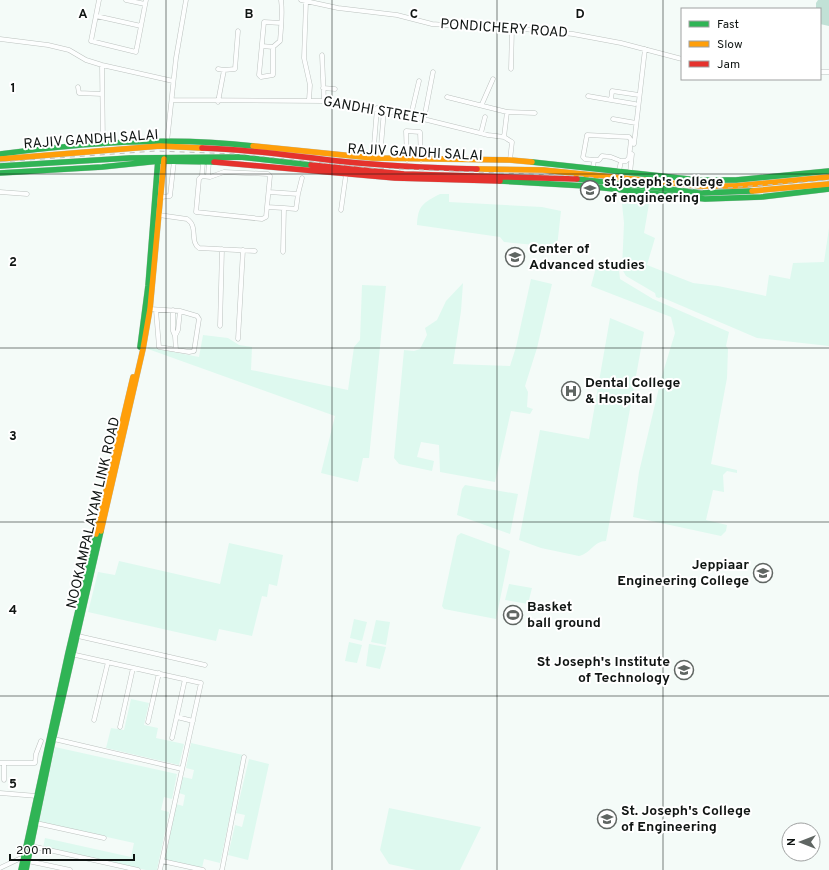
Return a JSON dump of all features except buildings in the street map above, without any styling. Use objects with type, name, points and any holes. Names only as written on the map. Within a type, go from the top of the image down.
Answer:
[{"type":"street","points":[[99,0],[91,41],[136,52],[146,2],[126,0]]},
{"type":"street","points":[[181,0],[186,1],[173,81],[167,144],[227,143],[325,154],[407,160],[510,160],[698,180],[736,180],[829,171]]},
{"type":"street","points":[[262,46],[273,47],[280,41],[281,0]]},
{"type":"street","name":"PONDICHERY ROAD","points":[[301,0],[306,2],[397,15],[427,23],[512,28],[573,34],[645,49],[681,59]]},
{"type":"street","points":[[306,2],[304,58],[310,85],[309,100]]},
{"type":"street","points":[[96,16],[141,26]]},
{"type":"street","points":[[273,47],[273,75],[261,77],[259,75],[264,22],[281,23]]},
{"type":"street","points":[[511,70],[512,28]]},
{"type":"street","points":[[218,69],[235,69],[238,31]]},
{"type":"street","points":[[0,40],[48,45],[69,50],[86,60],[102,65],[173,81]]},
{"type":"street","points":[[630,173],[645,49]]},
{"type":"street","points":[[322,55],[324,101]]},
{"type":"street","points":[[0,154],[35,149],[103,147],[102,65]]},
{"type":"street","points":[[218,102],[224,70]]},
{"type":"street","points":[[424,119],[433,72]]},
{"type":"street","points":[[482,104],[494,79]]},
{"type":"street","points":[[411,115],[419,81]]},
{"type":"street","points":[[78,87],[79,93],[102,94]]},
{"type":"street","points":[[323,88],[335,89]]},
{"type":"street","points":[[611,100],[612,92],[639,95]]},
{"type":"street","points":[[588,96],[635,104]]},
{"type":"street","points":[[447,97],[482,104],[507,112],[535,113]]},
{"type":"street","name":"GANDHI STREET","points":[[172,100],[218,102],[324,101],[377,108],[481,133],[504,137]]},
{"type":"street","points":[[373,158],[377,108]]},
{"type":"street","points":[[380,158],[384,110]]},
{"type":"street","points":[[507,112],[504,137],[512,142],[510,160]]},
{"type":"street","points":[[481,133],[485,117]]},
{"type":"street","points":[[613,119],[636,123]]},
{"type":"street","points":[[407,160],[406,131],[420,132],[421,160]]},
{"type":"street","points":[[588,135],[631,138],[629,158],[626,161],[621,162],[611,157],[602,156],[599,160],[594,160],[585,159],[583,157],[585,138],[588,135]]},
{"type":"street","name":"RAJIV GANDHI SALAI","points":[[0,159],[103,147],[167,144],[241,149],[337,161],[405,167],[542,170],[702,186],[735,186],[829,177]]},
{"type":"street","name":"RAJIV GANDHI SALAI","points":[[0,166],[240,157],[404,174],[542,177],[702,193],[735,193],[829,184]]},
{"type":"street","points":[[0,172],[102,166],[161,159],[174,161],[262,164],[395,178],[465,179],[586,186],[705,199],[760,197],[818,190],[829,191]]},
{"type":"street","name":"NOOKAMPALAYAM LINK ROAD","points":[[21,870],[27,859],[31,846],[71,654],[78,636],[142,355],[150,309],[161,197],[161,159]]},
{"type":"street","name":"NOOKAMPALAYAM LINK ROAD","points":[[26,870],[38,795],[140,348],[161,159]]},
{"type":"street","points":[[593,168],[594,160]]},
{"type":"street","points":[[161,197],[170,196],[174,161]]},
{"type":"street","points":[[206,161],[208,176]]},
{"type":"street","points":[[202,176],[224,172],[268,174],[270,176],[269,192],[264,219],[199,213],[196,210],[199,179],[202,176],[206,161]]},
{"type":"street","points":[[619,171],[621,162]]},
{"type":"street","points":[[341,210],[346,174]]},
{"type":"street","points":[[612,183],[613,176]]},
{"type":"street","points":[[267,207],[296,209],[302,178]]},
{"type":"street","points":[[0,192],[27,194]]},
{"type":"street","points":[[269,192],[298,194]]},
{"type":"street","points":[[283,252],[284,208]]},
{"type":"street","points":[[159,215],[187,220],[193,224],[196,246],[205,249],[255,251]]},
{"type":"street","points":[[220,326],[222,249]]},
{"type":"street","points":[[238,338],[243,250]]},
{"type":"street","points":[[150,309],[180,311],[197,316],[198,326],[194,351],[189,352],[160,348],[158,346],[156,310]]},
{"type":"street","points":[[173,310],[173,331],[176,350]]},
{"type":"street","points":[[175,336],[178,330],[180,311]]},
{"type":"street","points":[[78,636],[205,665]]},
{"type":"street","points":[[71,654],[201,683],[160,870]]},
{"type":"street","points":[[94,720],[108,662]]},
{"type":"street","points":[[120,727],[133,668]]},
{"type":"street","points":[[148,722],[159,673]]},
{"type":"street","points":[[172,738],[185,679]]},
{"type":"street","points":[[177,717],[193,721]]},
{"type":"street","points":[[54,739],[182,769]]},
{"type":"street","points":[[4,780],[2,763],[35,763],[36,754],[42,741]]},
{"type":"street","points":[[222,870],[244,757]]},
{"type":"street","points":[[0,794],[38,795]]},
{"type":"street","points":[[36,823],[104,838]]},
{"type":"street","points":[[31,846],[138,870]]},
{"type":"street","points":[[0,868],[27,859],[70,870]]},
{"type":"street","points":[[162,861],[187,868],[203,870]]},
{"type":"shaded area","points":[[818,0],[829,0],[829,26],[821,24],[821,8],[816,8],[816,3]]},
{"type":"shaded area","points":[[440,194],[449,194],[449,202],[542,207],[561,211],[557,247],[504,242],[500,237],[417,225],[422,205]]},
{"type":"shaded area","points":[[621,194],[650,198],[644,233],[655,238],[647,265],[693,283],[718,286],[766,296],[769,275],[790,279],[793,263],[824,262],[829,228],[829,346],[757,338],[661,297],[656,297],[655,293],[626,276],[622,269],[624,223]]},
{"type":"shaded area","points":[[598,260],[618,262],[620,279],[653,299],[729,332],[726,346],[728,349],[727,378],[711,464],[737,470],[737,473],[727,471],[723,475],[724,492],[713,490],[706,520],[727,525],[726,531],[721,536],[633,517],[639,472],[661,379],[675,333],[671,317],[591,286]]},
{"type":"shaded area","points":[[531,279],[552,284],[537,348],[525,386],[528,392],[527,407],[533,409],[530,414],[511,411],[495,482],[440,472],[439,445],[421,442],[417,457],[434,461],[432,471],[399,464],[394,458],[404,350],[414,351],[420,349],[427,335],[425,328],[437,320],[446,301],[463,283],[461,311],[453,364],[510,366],[516,347]]},
{"type":"shaded area","points":[[362,285],[386,286],[369,458],[363,458],[358,482],[321,473],[335,416],[148,349],[148,347],[199,357],[203,335],[228,338],[239,345],[252,347],[251,370],[348,390],[354,347],[360,340]]},
{"type":"shaded area","points":[[610,318],[644,332],[606,541],[598,543],[586,553],[579,556],[541,548],[519,540],[540,430],[589,439]]},
{"type":"shaded area","points":[[465,485],[518,494],[510,534],[457,515],[462,489]]},
{"type":"shaded area","points":[[461,533],[510,551],[496,619],[444,609],[442,606],[457,536]]},
{"type":"shaded area","points":[[229,543],[283,555],[277,586],[269,584],[267,597],[262,596],[252,636],[219,629],[216,641],[88,612],[98,572],[115,575],[119,561],[220,584]]},
{"type":"shaded area","points":[[509,584],[532,588],[528,604],[505,600]]},
{"type":"shaded area","points":[[354,619],[367,622],[362,641],[350,638]]},
{"type":"shaded area","points":[[376,620],[390,622],[386,645],[371,642]]},
{"type":"shaded area","points":[[349,642],[362,645],[357,663],[345,661]]},
{"type":"shaded area","points":[[369,644],[386,647],[380,669],[366,666]]},
{"type":"shaded area","points":[[131,699],[149,703],[144,725],[158,728],[156,738],[184,744],[179,765],[106,748],[111,728],[124,730]]},
{"type":"shaded area","points":[[191,743],[243,755],[220,863],[204,859],[202,868],[165,860],[176,804],[183,806],[185,795],[179,793],[183,777],[192,779],[194,770],[186,768]]},
{"type":"shaded area","points":[[55,747],[177,774],[172,799],[164,797],[161,810],[169,812],[157,870],[146,870],[43,848],[45,838],[131,857],[134,843],[39,822]]},
{"type":"shaded area","points":[[249,759],[269,764],[248,860],[228,855],[235,825],[242,827],[245,815],[236,813]]},
{"type":"shaded area","points":[[389,808],[481,827],[460,870],[416,870],[389,864],[380,850]]},
{"type":"railway","points":[[0,162],[156,151],[238,154],[372,168],[579,176],[701,190],[829,180]]},
{"type":"traffic: fast","points":[[0,154],[126,142],[190,141],[253,146]]},
{"type":"traffic: fast","points":[[0,166],[130,158],[240,157],[311,165]]},
{"type":"traffic: fast","points":[[140,347],[148,286],[158,159]]},
{"type":"traffic: fast","points":[[0,173],[102,167],[159,161],[214,162]]},
{"type":"traffic: fast","points":[[532,162],[698,180],[736,180],[829,171]]},
{"type":"traffic: fast","points":[[577,179],[702,193],[752,191]]},
{"type":"traffic: fast","points":[[500,181],[586,186],[705,199],[761,197],[829,189]]},
{"type":"traffic: fast","points":[[26,870],[52,745],[101,531]]},
{"type":"traffic: fast","points":[[21,870],[68,653],[96,534]]},
{"type":"traffic: slow","points":[[0,159],[160,146],[202,148]]},
{"type":"traffic: slow","points":[[253,146],[373,158],[510,160],[532,162]]},
{"type":"traffic: slow","points":[[101,531],[143,349],[150,309],[164,159]]},
{"type":"traffic: slow","points":[[477,169],[543,170],[702,186],[735,186],[829,177]]},
{"type":"traffic: slow","points":[[752,191],[829,184]]},
{"type":"traffic: slow","points":[[96,534],[133,377]]},
{"type":"traffic: jam","points":[[202,148],[253,151],[373,164],[477,169]]},
{"type":"traffic: jam","points":[[214,162],[395,178],[500,181]]},
{"type":"traffic: jam","points":[[311,165],[404,174],[577,179]]},
{"type":"place","name":"st.joseph's college of engineering","points":[[590,190]]},
{"type":"place","name":"Center of Advanced studies","points":[[515,257]]},
{"type":"place","name":"Dental College & Hospital","points":[[571,391]]},
{"type":"place","name":"Jeppiaar Engineering College","points":[[763,573]]},
{"type":"place","name":"Basket ball ground","points":[[513,615]]},
{"type":"place","name":"St Joseph's Institute of Technology","points":[[684,670]]},
{"type":"place","name":"St. Joseph's College of Engineering","points":[[607,819]]}]
